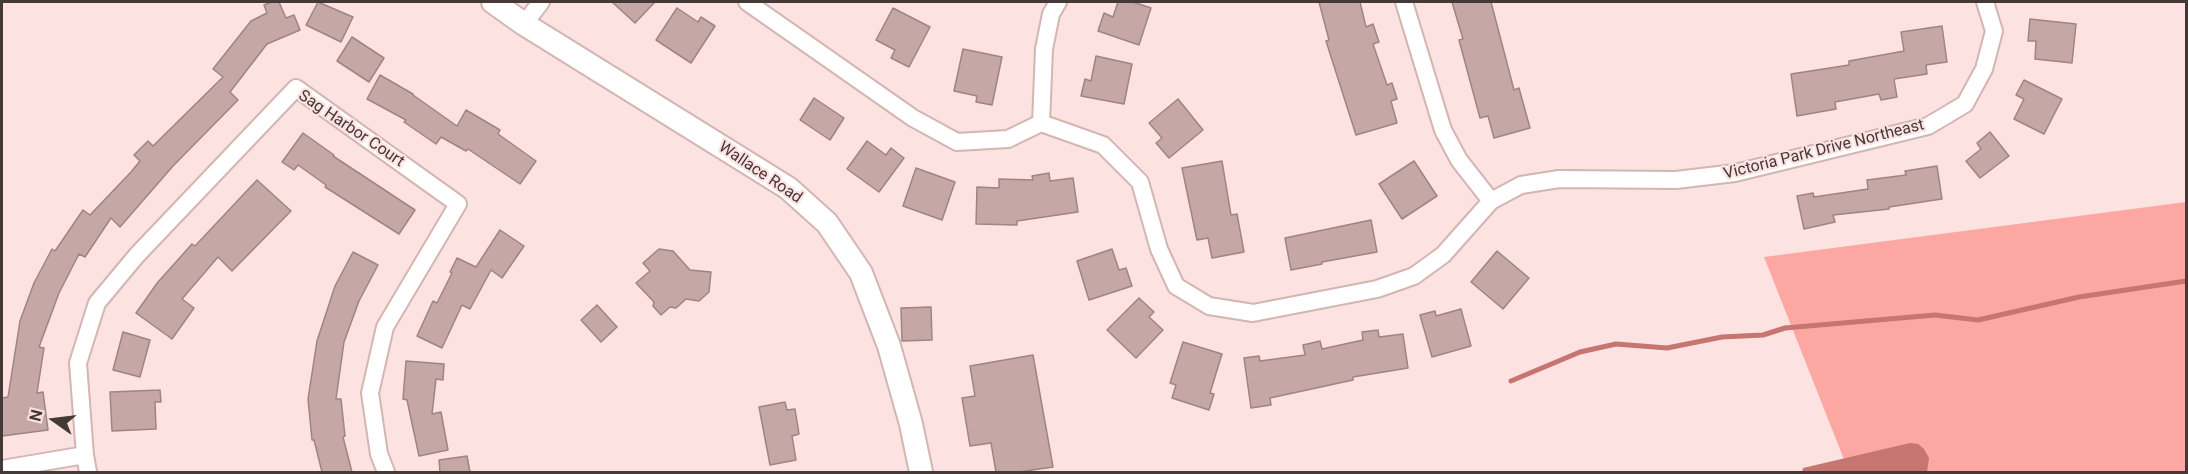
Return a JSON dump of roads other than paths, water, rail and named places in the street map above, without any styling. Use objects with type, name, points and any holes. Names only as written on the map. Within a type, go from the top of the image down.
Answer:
[{"type":"street","name":"Wallace Road","points":[[493,2],[524,24],[788,188],[827,223],[861,273],[889,346],[911,424],[921,472]]},
{"type":"street","points":[[524,24],[541,2]]},
{"type":"street","points":[[747,2],[913,118],[957,142],[1008,139],[1041,123],[1044,49],[1051,14],[1058,2]]},
{"type":"street","points":[[1404,2],[1443,130],[1459,160],[1491,201]]},
{"type":"street","name":"Victoria Park Drive Northeast","points":[[1041,123],[1103,145],[1140,182],[1159,249],[1176,286],[1209,306],[1253,313],[1377,289],[1414,276],[1443,255],[1491,201],[1521,185],[1559,179],[1676,180],[1735,173],[1928,126],[1965,104],[1984,69],[1994,32],[1985,2]]},
{"type":"street","name":"Sag Harbor Court","points":[[88,472],[78,363],[97,303],[136,255],[296,88],[459,204],[385,327],[370,393],[379,454],[386,472]]},
{"type":"street","points":[[2,469],[85,455]]},
{"type":"waterway","points":[[1511,381],[1580,352],[1616,344],[1667,348],[1722,337],[1763,335],[1785,328],[1935,315],[1978,320],[2079,297],[2186,281]]}]
